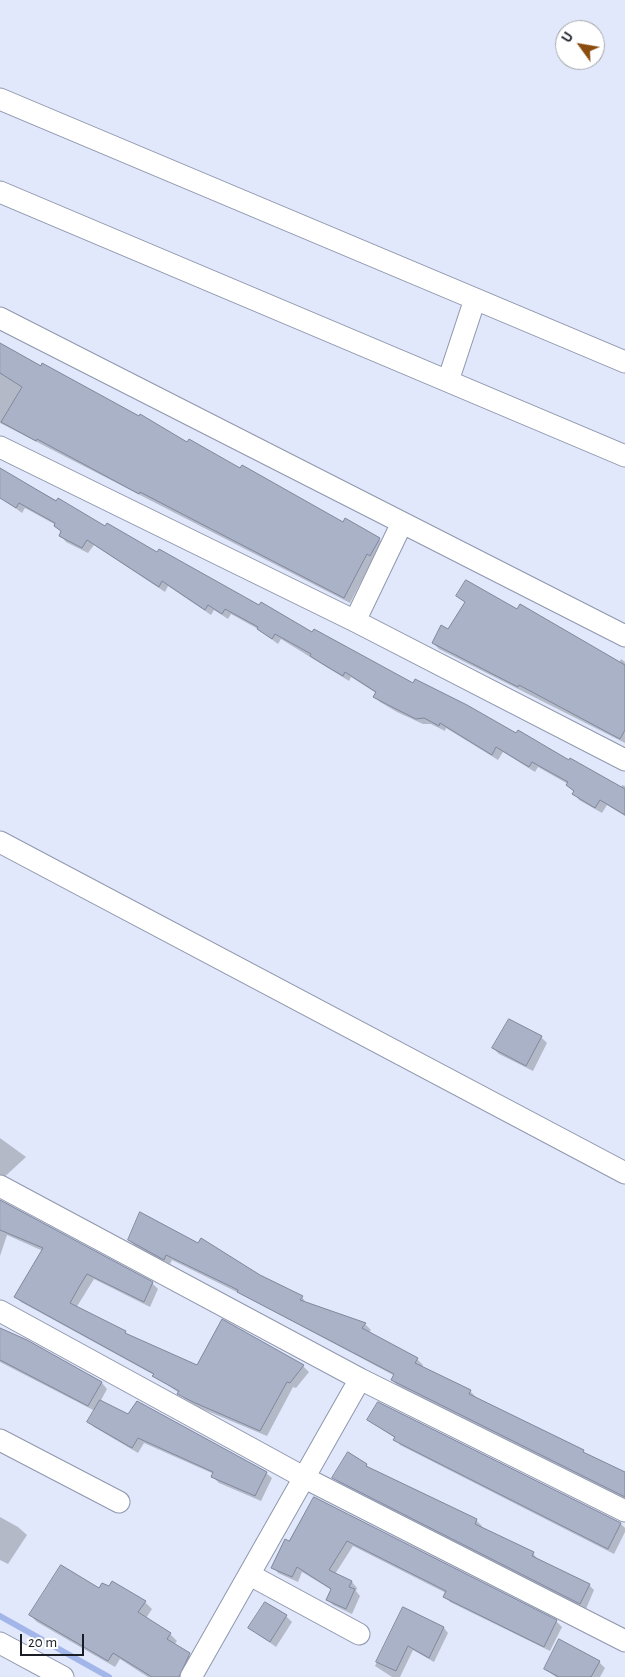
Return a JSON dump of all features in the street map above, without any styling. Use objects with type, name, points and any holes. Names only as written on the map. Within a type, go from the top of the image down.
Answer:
[{"type":"street","points":[[0,99],[625,362]]},
{"type":"street","points":[[0,192],[625,456]]},
{"type":"street","points":[[448,381],[475,299]]},
{"type":"street","points":[[0,318],[625,636]]},
{"type":"street","points":[[0,446],[355,621],[625,760]]},
{"type":"street","points":[[355,621],[402,523]]},
{"type":"street","points":[[0,842],[625,1173]]},
{"type":"street","points":[[0,1186],[360,1379],[625,1511]]},
{"type":"street","points":[[0,1311],[305,1478],[625,1641]]},
{"type":"street","points":[[191,1677],[360,1379]]},
{"type":"street","points":[[0,1440],[119,1502]]},
{"type":"street","points":[[250,1574],[359,1634]]},
{"type":"street","points":[[0,1643],[63,1677]]},
{"type":"building","points":[[0,343],[41,366],[42,363],[139,416],[140,414],[187,442],[189,439],[240,468],[242,465],[343,522],[345,518],[380,538],[370,556],[367,554],[344,598],[1,422],[22,387],[0,373]]},
{"type":"building","points":[[0,468],[56,501],[58,498],[105,526],[107,523],[157,552],[159,549],[259,605],[261,602],[312,632],[314,629],[413,683],[415,679],[467,705],[516,733],[518,730],[569,760],[570,758],[625,789],[625,815],[600,800],[595,808],[572,794],[574,791],[566,785],[568,782],[532,762],[529,767],[496,747],[492,755],[440,723],[439,726],[424,718],[416,719],[390,706],[373,697],[376,692],[345,672],[343,676],[310,656],[311,654],[275,634],[272,639],[257,629],[258,627],[225,609],[222,614],[208,605],[205,610],[162,581],[159,587],[87,540],[82,548],[59,536],[61,531],[54,526],[55,523],[19,503],[16,508],[0,498]]},
{"type":"building","points":[[466,580],[517,609],[520,604],[625,665],[625,730],[620,739],[519,685],[518,687],[432,643],[441,625],[448,629],[465,602],[456,596]]},
{"type":"building","points":[[509,1019],[542,1036],[526,1066],[492,1048]]},
{"type":"building","points":[[0,1200],[153,1282],[144,1302],[87,1274],[70,1303],[126,1331],[125,1333],[197,1365],[222,1319],[304,1365],[290,1383],[287,1382],[260,1431],[177,1394],[179,1391],[152,1376],[154,1374],[14,1297],[43,1248],[0,1230]]},
{"type":"building","points":[[140,1212],[198,1243],[201,1238],[260,1275],[303,1296],[300,1300],[366,1323],[362,1328],[418,1358],[415,1363],[471,1390],[469,1394],[625,1472],[625,1497],[391,1380],[394,1374],[237,1292],[238,1290],[166,1255],[164,1260],[128,1240]]},
{"type":"building","points":[[0,1328],[27,1340],[102,1382],[88,1406],[0,1360]]},
{"type":"building","points":[[100,1400],[128,1414],[137,1401],[267,1472],[255,1496],[211,1477],[213,1472],[138,1438],[132,1448],[87,1422]]},
{"type":"building","points":[[378,1402],[621,1523],[608,1549],[393,1440],[395,1437],[367,1420]]},
{"type":"building","points":[[348,1452],[367,1464],[366,1466],[477,1519],[475,1524],[534,1552],[532,1556],[590,1584],[580,1604],[332,1478]]},
{"type":"building","points":[[314,1497],[557,1620],[544,1647],[443,1597],[446,1591],[347,1541],[329,1570],[352,1581],[349,1587],[355,1589],[346,1609],[326,1600],[331,1589],[297,1567],[292,1577],[271,1568],[285,1539],[289,1541]]},
{"type":"building","points":[[61,1565],[99,1588],[102,1583],[109,1586],[112,1581],[146,1601],[138,1612],[171,1633],[167,1639],[190,1653],[179,1677],[152,1677],[113,1653],[108,1661],[29,1615]]},
{"type":"building","points":[[265,1602],[287,1615],[270,1642],[248,1628]]},
{"type":"building","points":[[403,1607],[444,1627],[429,1658],[408,1646],[396,1671],[376,1662]]},
{"type":"building","points":[[559,1639],[600,1661],[591,1677],[559,1677],[544,1669]]},
{"type":"waterway","points":[[0,1616],[109,1677]]}]
